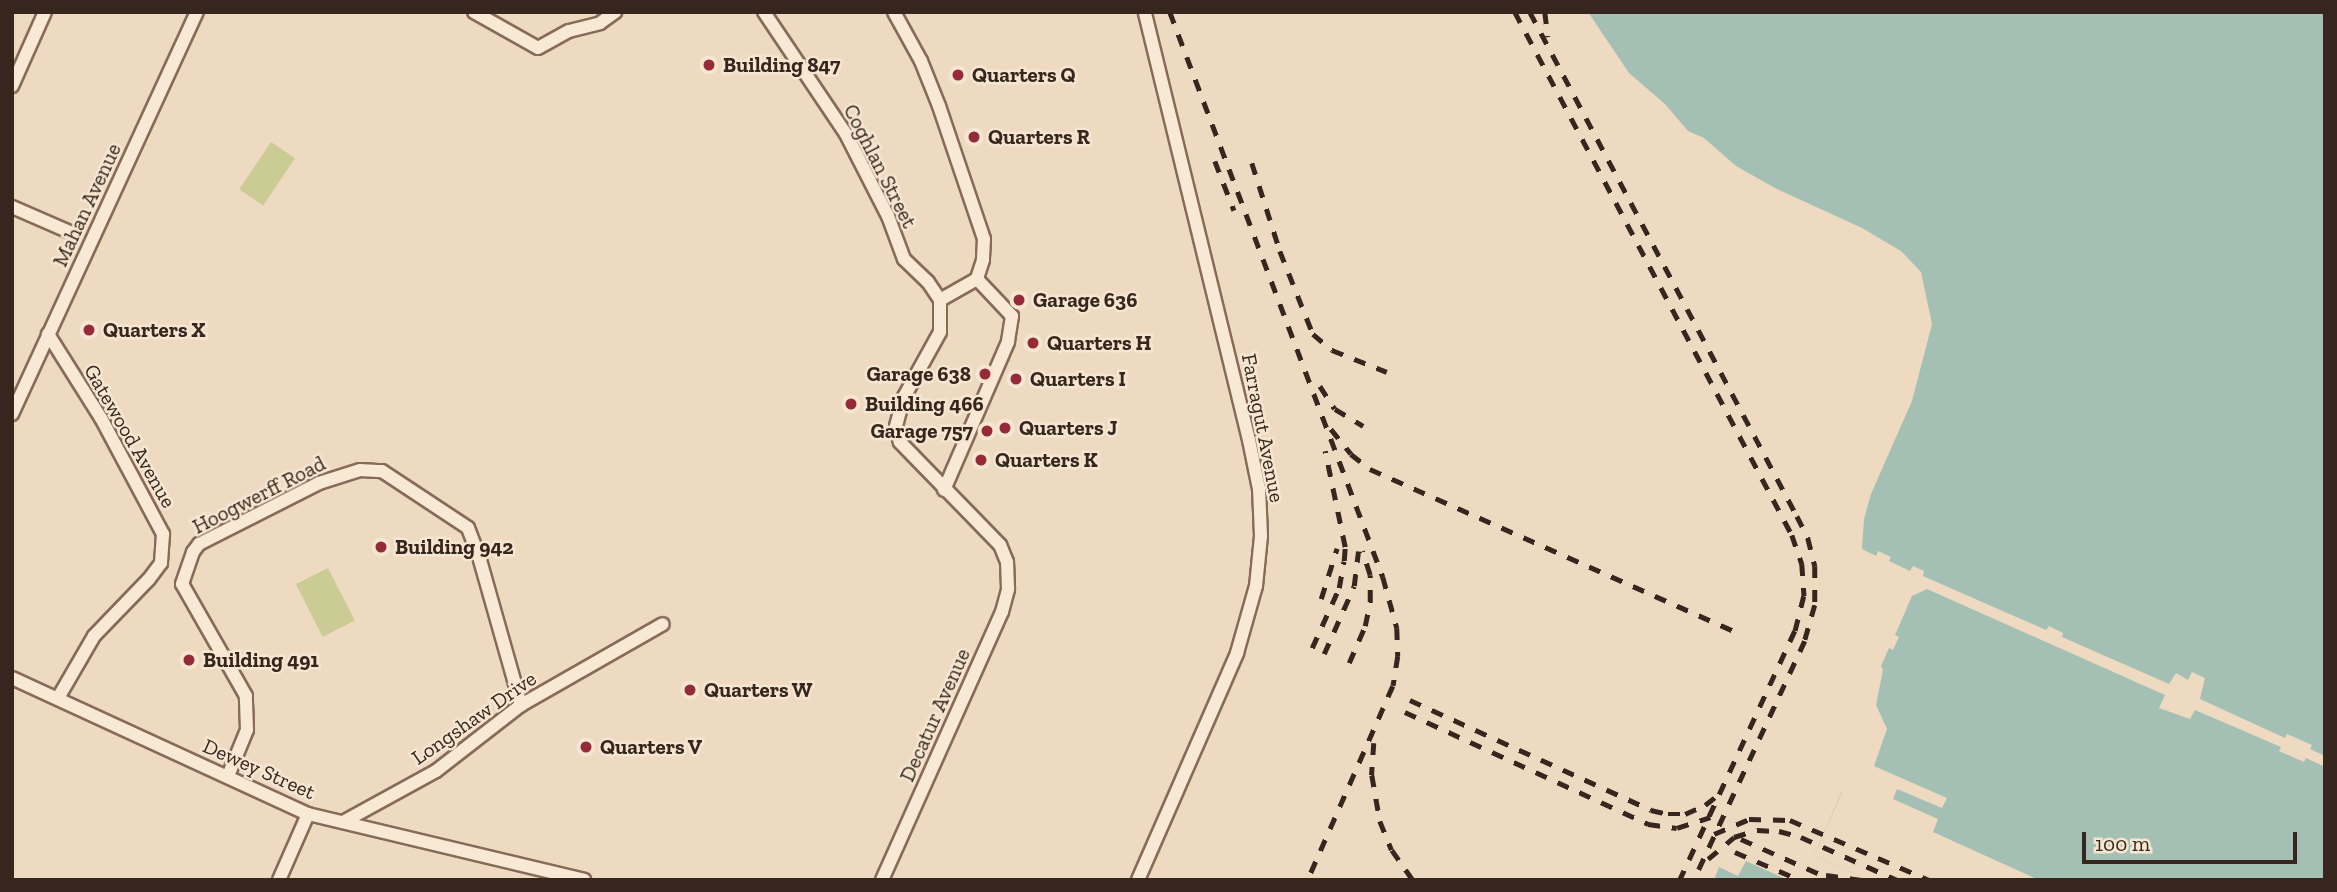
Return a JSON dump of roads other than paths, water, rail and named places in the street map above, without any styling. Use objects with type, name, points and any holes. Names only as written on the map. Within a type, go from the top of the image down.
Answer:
[{"type":"street","points":[[12,86],[45,12]]},
{"type":"street","name":"Mahan Avenue","points":[[12,414],[197,12]]},
{"type":"street","points":[[474,12],[538,48],[569,32],[600,23],[615,12]]},
{"type":"street","name":"Coghlan Street","points":[[764,12],[846,134],[888,216],[904,259],[928,282],[940,300]]},
{"type":"street","points":[[894,12],[921,61],[939,106],[984,239],[984,260],[977,279],[940,300],[940,332],[904,397],[896,426],[900,442],[944,489],[1011,327],[1012,316],[977,279]]},
{"type":"street","name":"Farragut Avenue","points":[[1138,880],[1245,633],[1256,586],[1261,536],[1259,489],[1249,440],[1145,12]]},
{"type":"street","points":[[12,207],[72,233]]},
{"type":"street","name":"Gatewood Avenue","points":[[48,334],[101,418],[163,534],[161,563],[94,636],[58,698]]},
{"type":"street","name":"Hoogwerff Road","points":[[228,776],[247,730],[246,696],[182,584],[192,552],[199,544],[319,483],[360,470],[383,471],[468,528],[480,560],[521,705]]},
{"type":"street","name":"Decatur Avenue","points":[[882,880],[1002,612],[1008,589],[1007,562],[1000,545],[944,489]]},
{"type":"street","name":"Longshaw Drive","points":[[343,822],[436,771],[521,705],[663,624]]},
{"type":"street","name":"Dewey Street","points":[[12,678],[308,814],[584,880]]},
{"type":"street","points":[[279,880],[308,814]]},
{"type":"railway","points":[[1170,12],[1383,577],[1397,628],[1398,656],[1393,686],[1308,880]]},
{"type":"railway","points":[[1515,12],[1792,535],[1802,564],[1804,596],[1795,631],[1680,880]]},
{"type":"railway","points":[[1530,12],[1797,516],[1808,538],[1815,566],[1815,605],[1805,641],[1694,880]]},
{"type":"railway","points":[[1545,12],[1548,37]]},
{"type":"railway","points":[[1215,161],[1234,210]]},
{"type":"railway","points":[[1252,163],[1280,251],[1313,334],[1332,350],[1387,372]]},
{"type":"railway","points":[[1320,386],[1335,409],[1363,426]]},
{"type":"railway","points":[[1331,429],[1351,454],[1370,469],[1738,633]]},
{"type":"railway","points":[[1312,648],[1339,588],[1345,547],[1325,451]]},
{"type":"railway","points":[[1321,599],[1337,548]]},
{"type":"railway","points":[[1324,654],[1354,586],[1358,551]]},
{"type":"railway","points":[[1349,663],[1365,626],[1370,602],[1370,575],[1362,551]]},
{"type":"railway","points":[[1410,700],[1651,810],[1685,814],[1705,805],[1718,795]]},
{"type":"railway","points":[[1405,712],[1648,824],[1677,828],[1710,817]]},
{"type":"railway","points":[[1374,743],[1372,775],[1380,821],[1392,850],[1413,880]]},
{"type":"railway","points":[[1714,834],[1749,819],[1790,820],[1929,880]]},
{"type":"railway","points":[[1708,859],[1734,837],[1757,830],[1779,831],[1801,837],[1897,880]]},
{"type":"railway","points":[[1741,839],[1833,880]]},
{"type":"railway","points":[[1735,852],[1800,880]]},
{"type":"railway","points":[[1826,875],[1862,880]]},
{"type":"place","name":"Building 847","points":[[709,65]]},
{"type":"place","name":"Quarters Q","points":[[958,75]]},
{"type":"place","name":"Quarters R","points":[[974,137]]},
{"type":"place","name":"Garage 636","points":[[1019,300]]},
{"type":"place","name":"Quarters X","points":[[89,330]]},
{"type":"place","name":"Quarters H","points":[[1033,343]]},
{"type":"place","name":"Garage 638","points":[[985,374]]},
{"type":"place","name":"Quarters I","points":[[1016,379]]},
{"type":"place","name":"Building 466","points":[[851,404]]},
{"type":"place","name":"Quarters J","points":[[1005,428]]},
{"type":"place","name":"Garage 757","points":[[987,431]]},
{"type":"place","name":"Quarters K","points":[[981,460]]},
{"type":"place","name":"Building 942","points":[[381,547]]},
{"type":"place","name":"Building 491","points":[[189,660]]},
{"type":"place","name":"Quarters W","points":[[690,690]]},
{"type":"place","name":"Quarters V","points":[[586,747]]}]
